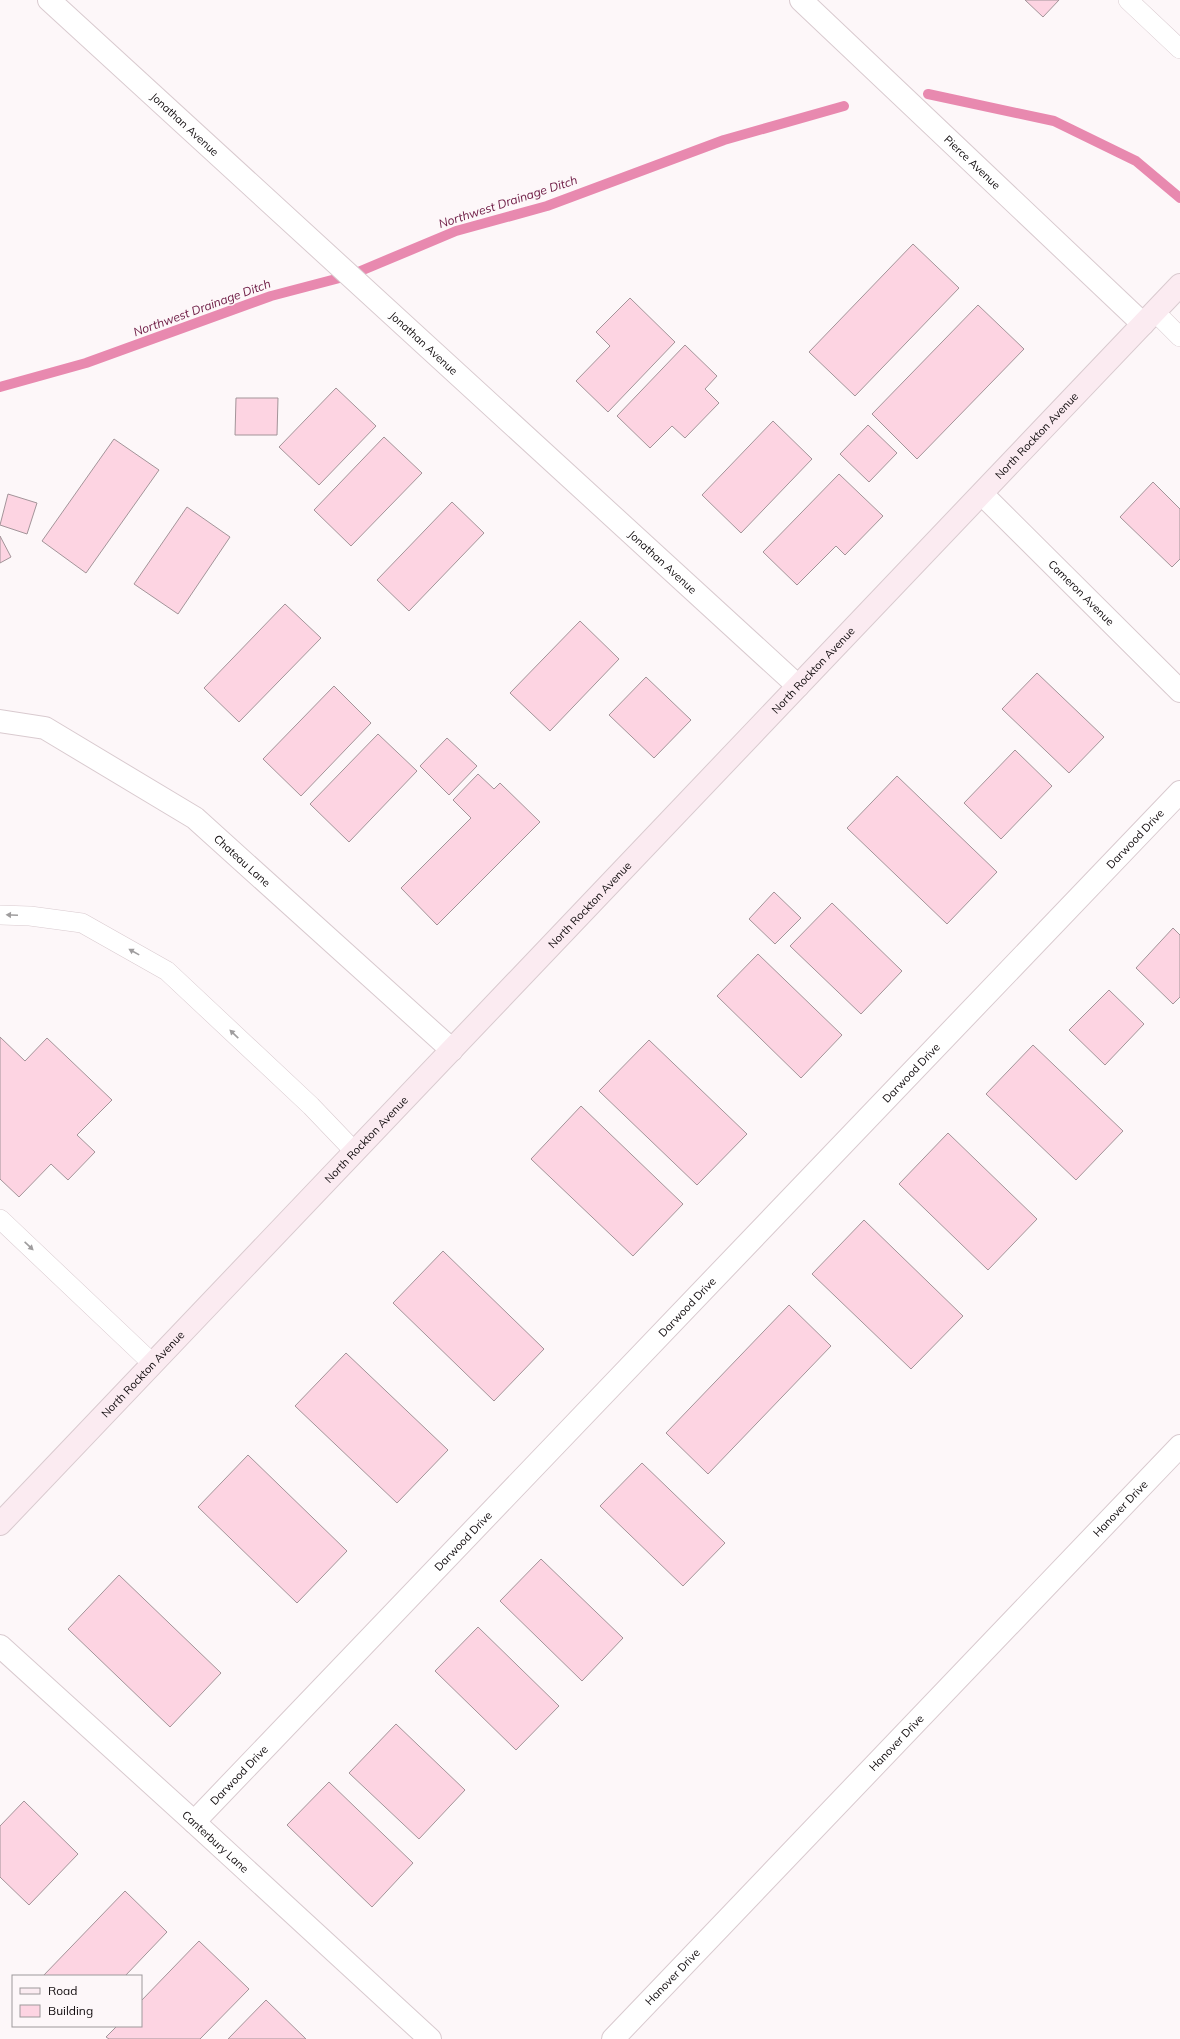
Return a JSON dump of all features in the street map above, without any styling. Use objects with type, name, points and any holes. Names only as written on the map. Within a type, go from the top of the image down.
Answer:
[{"type":"main road","name":"North Rockton Avenue","points":[[0,1524],[1180,285]]},
{"type":"street","name":"Jonathan Avenue","points":[[49,0],[798,686]]},
{"type":"street","name":"Pierce Avenue","points":[[801,0],[1149,318]]},
{"type":"street","name":"Cameron Avenue","points":[[982,494],[1180,691]]},
{"type":"street","name":"Chateau Lane","points":[[0,721],[45,728],[195,818],[452,1050]]},
{"type":"street","name":"Darwood Drive","points":[[194,1822],[1180,792]]},
{"type":"street","name":"Hanover Drive","points":[[613,2039],[1180,1446]]},
{"type":"street","name":"Canterbury Lane","points":[[0,1646],[430,2039]]},
{"type":"lane","points":[[1128,0],[1180,49]]},
{"type":"lane","points":[[1149,318],[1180,337]]},
{"type":"lane","points":[[0,915],[30,916],[82,923],[167,971],[311,1106],[355,1152]]},
{"type":"lane","points":[[0,1219],[61,1275],[153,1364]]},
{"type":"building","points":[[1025,0],[1059,0],[1043,17]]},
{"type":"building","points":[[913,244],[959,288],[855,396],[809,352]]},
{"type":"building","points":[[630,298],[675,342],[608,412],[576,381],[610,346],[596,332]]},
{"type":"building","points":[[978,305],[1024,349],[917,459],[872,414]]},
{"type":"building","points":[[685,345],[717,376],[705,389],[719,403],[685,438],[672,426],[650,448],[617,416]]},
{"type":"building","points":[[336,388],[376,426],[319,485],[279,447]]},
{"type":"building","points":[[236,398],[278,398],[277,435],[235,435]]},
{"type":"building","points":[[773,421],[812,459],[741,533],[702,495]]},
{"type":"building","points":[[868,425],[897,453],[869,482],[840,454]]},
{"type":"building","points":[[384,437],[422,473],[351,546],[314,510]]},
{"type":"building","points":[[114,439],[159,470],[86,573],[42,541]]},
{"type":"building","points":[[839,474],[883,516],[845,555],[836,546],[797,585],[763,552]]},
{"type":"building","points":[[1153,482],[1180,509],[1180,559],[1172,567],[1120,517]]},
{"type":"building","points":[[8,494],[37,503],[27,534],[0,525]]},
{"type":"building","points":[[452,502],[484,533],[409,611],[377,580]]},
{"type":"building","points":[[187,507],[230,537],[178,614],[134,584]]},
{"type":"building","points":[[0,536],[11,557],[0,563]]},
{"type":"building","points":[[285,604],[321,638],[239,722],[204,688]]},
{"type":"building","points":[[580,621],[619,659],[550,731],[510,693]]},
{"type":"building","points":[[1037,673],[1104,737],[1069,773],[1002,709]]},
{"type":"building","points":[[646,677],[691,720],[654,758],[609,715]]},
{"type":"building","points":[[334,686],[371,723],[301,796],[263,759]]},
{"type":"building","points":[[378,734],[417,771],[349,842],[310,804]]},
{"type":"building","points":[[447,738],[477,766],[449,795],[420,766]]},
{"type":"building","points":[[1015,750],[1052,786],[1001,839],[964,803]]},
{"type":"building","points":[[478,774],[494,789],[500,783],[540,822],[437,925],[401,888],[471,818],[453,800]]},
{"type":"building","points":[[897,776],[997,872],[947,924],[847,828]]},
{"type":"building","points":[[774,892],[801,918],[775,944],[749,919]]},
{"type":"building","points":[[832,903],[902,971],[861,1014],[790,946]]},
{"type":"building","points":[[1173,928],[1180,935],[1180,997],[1173,1004],[1136,968]]},
{"type":"building","points":[[758,954],[842,1035],[801,1078],[717,996]]},
{"type":"building","points":[[1109,990],[1144,1024],[1105,1065],[1069,1030]]},
{"type":"building","points":[[0,1037],[25,1061],[47,1038],[112,1100],[77,1135],[95,1152],[68,1180],[51,1164],[19,1197],[0,1179]]},
{"type":"building","points":[[649,1040],[747,1134],[697,1185],[599,1091]]},
{"type":"building","points":[[1033,1045],[1123,1131],[1076,1180],[986,1094]]},
{"type":"building","points":[[581,1106],[683,1204],[633,1256],[531,1159]]},
{"type":"building","points":[[948,1133],[1037,1219],[988,1270],[899,1184]]},
{"type":"building","points":[[864,1220],[963,1316],[911,1369],[812,1274]]},
{"type":"building","points":[[443,1251],[544,1349],[494,1401],[393,1303]]},
{"type":"building","points":[[789,1305],[831,1346],[708,1474],[666,1433]]},
{"type":"building","points":[[346,1353],[448,1450],[397,1503],[295,1406]]},
{"type":"building","points":[[248,1455],[347,1551],[297,1603],[198,1507]]},
{"type":"building","points":[[642,1463],[725,1543],[683,1586],[600,1506]]},
{"type":"building","points":[[541,1559],[623,1638],[582,1681],[500,1601]]},
{"type":"building","points":[[119,1575],[221,1673],[170,1727],[68,1629]]},
{"type":"building","points":[[478,1627],[559,1706],[516,1750],[435,1671]]},
{"type":"building","points":[[396,1724],[465,1790],[419,1839],[349,1773]]},
{"type":"building","points":[[329,1782],[413,1863],[372,1907],[287,1825]]},
{"type":"building","points":[[24,1801],[78,1854],[29,1905],[0,1877],[0,1826]]},
{"type":"building","points":[[125,1891],[167,1932],[126,1975],[44,1975]]},
{"type":"building","points":[[199,1941],[249,1989],[200,2039],[109,2039],[106,2037],[116,2027],[142,2027],[142,2000]]},
{"type":"building","points":[[266,2000],[306,2039],[228,2039]]},
{"type":"waterway","name":"Northwest Drainage Ditch","points":[[928,94],[1054,121],[1136,161],[1180,198]]},
{"type":"waterway","name":"Northwest Drainage Ditch","points":[[0,387],[86,363],[271,296],[351,275],[456,231],[547,206],[724,140],[844,106]]}]
